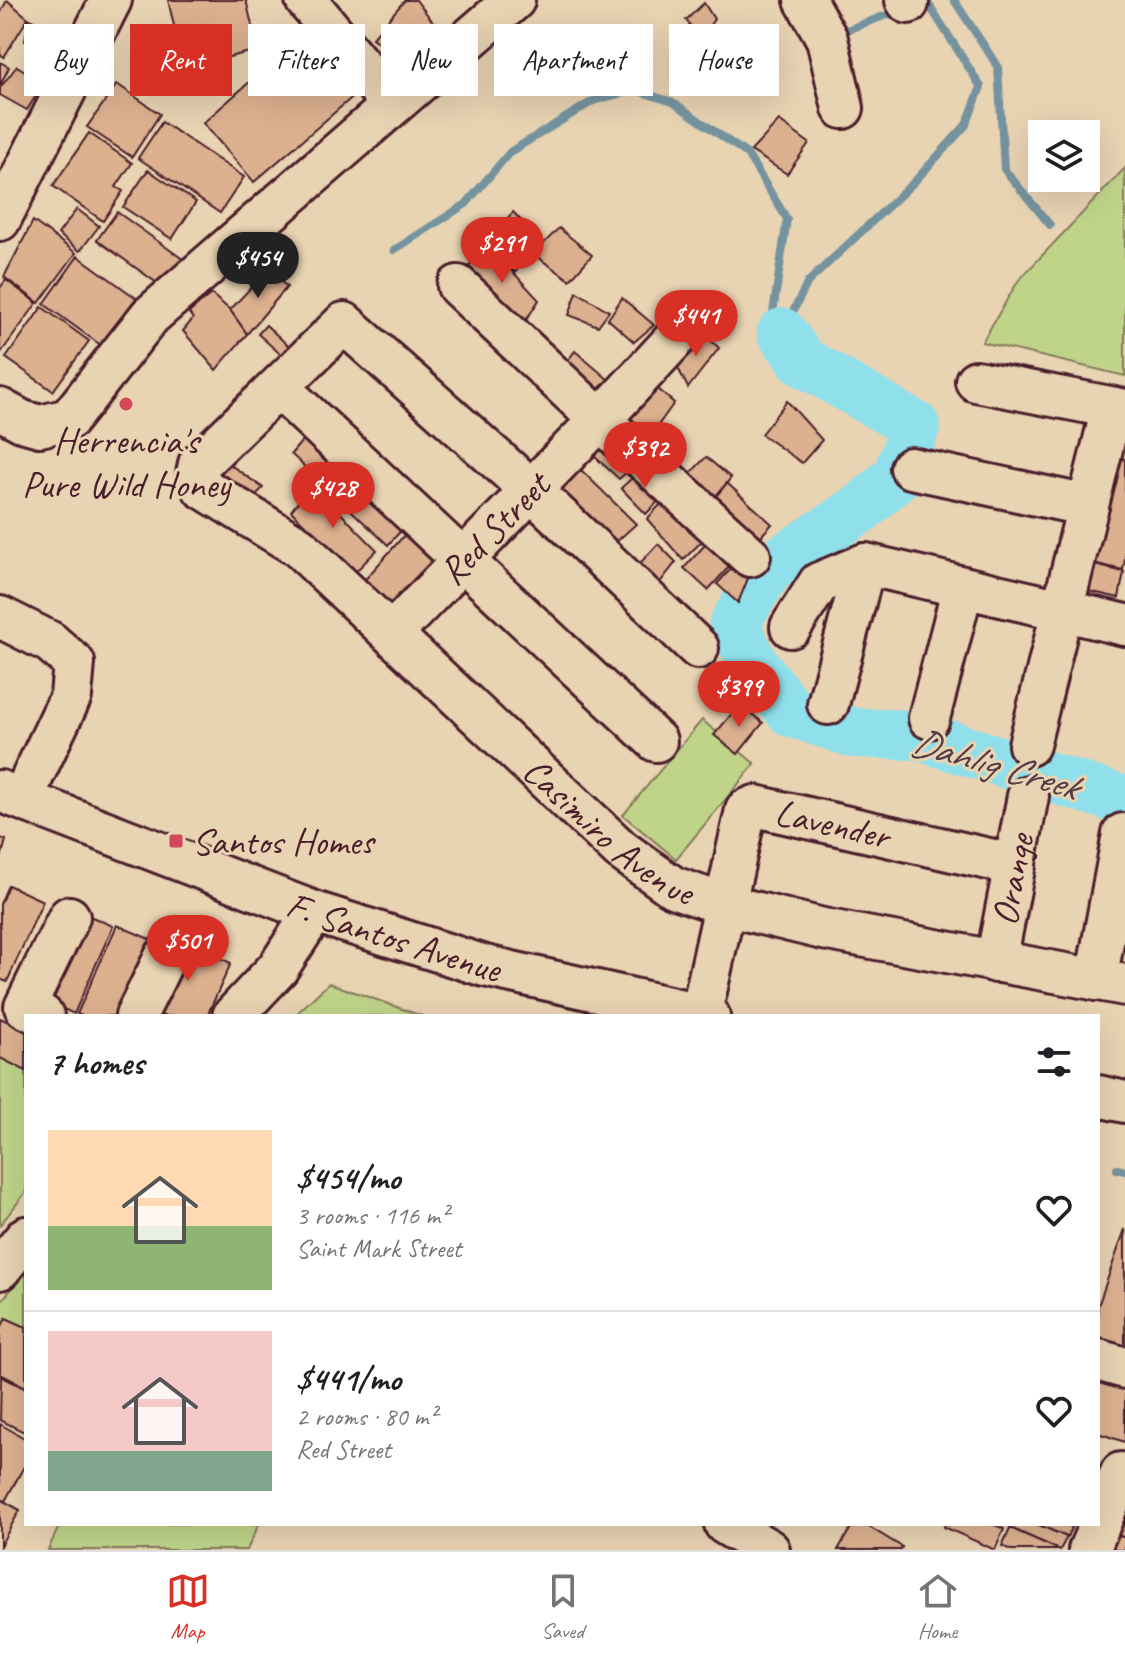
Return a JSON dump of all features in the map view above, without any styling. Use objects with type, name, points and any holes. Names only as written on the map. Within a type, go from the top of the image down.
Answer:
[{"type":"street","points":[[0,220],[111,0]]},
{"type":"street","points":[[306,0],[392,104]]},
{"type":"street","points":[[0,409],[22,421],[40,426],[69,419],[150,316],[514,0]]},
{"type":"street","points":[[805,0],[827,39],[843,108]]},
{"type":"street","points":[[458,286],[750,556]]},
{"type":"street","name":"Red Street","points":[[392,633],[600,420],[695,317]]},
{"type":"street","points":[[656,741],[279,388],[344,323],[531,490],[698,648]]},
{"type":"street","points":[[976,381],[1119,409],[1088,506],[1029,745]]},
{"type":"street","name":"Casimiro Avenue","points":[[279,388],[199,464],[197,474],[203,488],[299,547],[621,850],[673,887],[725,905],[823,929],[1111,982]]},
{"type":"street","points":[[911,468],[1088,506]]},
{"type":"street","points":[[791,627],[819,583],[865,564],[1125,625]]},
{"type":"street","points":[[828,704],[865,564]]},
{"type":"street","points":[[929,718],[963,587]]},
{"type":"street","points":[[0,617],[50,642],[74,663],[71,696],[11,795]]},
{"type":"street","name":"F. Santos Avenue","points":[[11,795],[149,851],[314,912],[485,966],[701,1014]]},
{"type":"street","name":"Orange","points":[[996,962],[1028,796]]},
{"type":"street","name":"Lavender","points":[[725,905],[746,810],[755,806],[1015,865]]},
{"type":"street","points":[[1111,982],[1123,834]]},
{"type":"street","points":[[705,1014],[725,905]]},
{"type":"street","points":[[235,1014],[278,968],[314,912]]},
{"type":"street","points":[[22,1006],[69,917]]},
{"type":"street","points":[[137,1014],[165,957]]},
{"type":"street","points":[[1100,1096],[1125,1102]]},
{"type":"street","points":[[0,1269],[24,1239]]},
{"type":"street","points":[[1100,1361],[1125,1368]]},
{"type":"street","points":[[1100,1516],[1115,1470]]},
{"type":"street","points":[[728,1526],[769,1550]]},
{"type":"street","points":[[1089,1550],[1097,1526]]},
{"type":"green space","points":[[1125,168],[1125,376],[982,342],[1018,281]]},
{"type":"green space","points":[[702,720],[755,764],[676,859],[623,815]]},
{"type":"green space","points":[[329,983],[416,1014],[296,1014]]},
{"type":"green space","points":[[0,1058],[24,1068],[24,1195],[0,1225]]},
{"type":"green space","points":[[24,1275],[24,1360],[0,1356],[0,1302]]},
{"type":"green space","points":[[59,1526],[258,1526],[247,1550],[48,1550]]},
{"type":"building","points":[[7,0],[28,18],[4,57],[0,54],[0,14]]},
{"type":"building","points":[[168,0],[246,0],[252,24],[248,24],[248,52],[232,56],[232,24],[174,24]]},
{"type":"building","points":[[405,0],[416,0],[435,24],[384,24]]},
{"type":"building","points":[[704,3],[714,19],[711,24],[689,24],[686,20]]},
{"type":"building","points":[[381,28],[381,44],[372,38]]},
{"type":"building","points":[[0,62],[9,67],[0,86]]},
{"type":"building","points":[[17,66],[24,70],[24,96],[36,96],[27,110],[0,95],[0,88]]},
{"type":"building","points":[[248,83],[248,96],[354,96],[254,182],[203,123]]},
{"type":"building","points":[[117,84],[130,96],[160,114],[132,157],[87,127],[109,96],[114,96]]},
{"type":"building","points":[[779,121],[809,143],[787,174],[751,151]]},
{"type":"building","points":[[162,122],[244,177],[220,213],[138,158]]},
{"type":"building","points":[[89,133],[132,163],[116,187],[123,191],[103,221],[53,186]]},
{"type":"building","points":[[148,170],[196,202],[172,239],[123,207]]},
{"type":"building","points":[[77,209],[99,226],[80,251],[58,234]]},
{"type":"building","points":[[117,212],[184,260],[164,288],[97,240]]},
{"type":"building","points":[[513,212],[538,238],[515,273],[486,243]]},
{"type":"building","points":[[33,221],[76,253],[39,303],[4,277]]},
{"type":"building","points":[[559,228],[592,255],[570,280],[533,254]]},
{"type":"building","points":[[486,243],[539,300],[521,328],[464,273]]},
{"type":"building","points":[[78,256],[136,298],[102,346],[44,304]]},
{"type":"building","points":[[268,269],[287,287],[247,334],[230,310]]},
{"type":"building","points":[[6,280],[37,303],[0,354],[0,288]]},
{"type":"building","points":[[577,292],[609,311],[598,326],[569,315]]},
{"type":"building","points":[[211,294],[230,310],[247,334],[216,370],[183,331],[193,319],[189,313]]},
{"type":"building","points":[[622,298],[654,325],[634,342],[608,319]]},
{"type":"building","points":[[42,307],[89,341],[53,391],[6,358]]},
{"type":"building","points":[[266,325],[294,351],[287,360],[258,334]]},
{"type":"building","points":[[700,330],[719,348],[688,388],[676,364]]},
{"type":"building","points":[[575,351],[609,380],[589,402],[560,371]]},
{"type":"building","points":[[649,381],[674,403],[644,445],[621,410]]},
{"type":"building","points":[[787,401],[822,440],[802,463],[761,434]]},
{"type":"building","points":[[598,425],[638,462],[619,479],[580,443]]},
{"type":"building","points":[[312,429],[408,523],[388,545],[291,454]]},
{"type":"building","points":[[706,457],[731,478],[706,508],[679,485]]},
{"type":"building","points":[[1117,457],[1125,459],[1123,570],[1093,563]]},
{"type":"building","points":[[570,459],[636,524],[605,552],[541,489]]},
{"type":"building","points":[[225,461],[263,488],[248,503],[212,476]]},
{"type":"building","points":[[644,467],[669,490],[646,514],[621,488]]},
{"type":"building","points":[[727,483],[772,524],[750,548],[706,508]]},
{"type":"building","points":[[312,484],[377,550],[353,574],[291,511]]},
{"type":"building","points":[[671,493],[712,531],[683,560],[647,519]]},
{"type":"building","points":[[415,523],[453,560],[399,617],[362,583]]},
{"type":"building","points":[[714,535],[738,557],[708,590],[684,568]]},
{"type":"building","points":[[658,544],[676,562],[650,595],[628,576]]},
{"type":"building","points":[[739,560],[749,576],[738,603],[717,584]]},
{"type":"building","points":[[1090,564],[1124,572],[1119,598],[1084,590]]},
{"type":"building","points":[[740,704],[763,723],[738,754],[714,735]]},
{"type":"building","points":[[0,838],[6,840],[0,862]]},
{"type":"building","points":[[8,885],[43,901],[7,982],[0,979],[0,904]]},
{"type":"building","points":[[78,911],[113,926],[74,1014],[40,998]]},
{"type":"building","points":[[117,925],[161,944],[130,1014],[77,1014]]},
{"type":"building","points":[[178,939],[231,963],[208,1014],[145,1014]]},
{"type":"building","points":[[0,1018],[24,1029],[24,1070],[0,1058]]},
{"type":"building","points":[[1125,1229],[1125,1349],[1100,1341],[1100,1300]]},
{"type":"building","points":[[6,1318],[24,1326],[24,1386],[0,1374],[0,1330]]},
{"type":"building","points":[[1100,1374],[1125,1382],[1125,1442],[1100,1434]]},
{"type":"building","points":[[1,1376],[24,1388],[24,1432],[0,1420]]},
{"type":"building","points":[[0,1424],[24,1438],[24,1467],[5,1501],[0,1498]]},
{"type":"building","points":[[0,1499],[20,1510],[0,1546]]},
{"type":"building","points":[[1117,1516],[1125,1519],[1125,1538],[1110,1532]]},
{"type":"building","points":[[852,1526],[867,1526],[902,1547],[901,1550],[838,1550]]},
{"type":"building","points":[[997,1526],[1004,1529],[995,1550],[944,1527]]},
{"type":"building","points":[[1042,1526],[1067,1537],[1060,1550],[1010,1528]]},
{"type":"building","points":[[1042,1526],[1072,1526],[1067,1537]]},
{"type":"building","points":[[1010,1528],[1060,1550],[1011,1550],[1002,1546]]},
{"type":"building","points":[[1110,1532],[1125,1538],[1125,1550],[1108,1550]]},
{"type":"waterway","name":"Dahlig Creek","points":[[782,333],[808,282],[914,182],[966,125],[981,87],[926,0]]},
{"type":"waterway","points":[[954,0],[998,67],[1004,169],[1050,225]]},
{"type":"waterway","points":[[841,32],[900,10]]},
{"type":"waterway","name":"Dahlig Creek","points":[[394,250],[466,204],[510,152],[593,101],[634,90],[673,102],[747,154],[787,219],[773,313],[782,333]]},
{"type":"waterway","name":"Dahlig Creek","points":[[782,333],[802,361],[915,426],[898,475],[863,507],[768,569],[734,624],[753,663],[791,712],[854,733],[917,735],[1125,801]]},
{"type":"waterway","name":"Dahlig Creek","points":[[1117,1169],[1125,1171]]},
{"type":"place","name":"Herrencia's Pure Wild Honey","points":[[126,404]]},
{"type":"place","name":"Santos Homes","points":[[176,841]]}]
